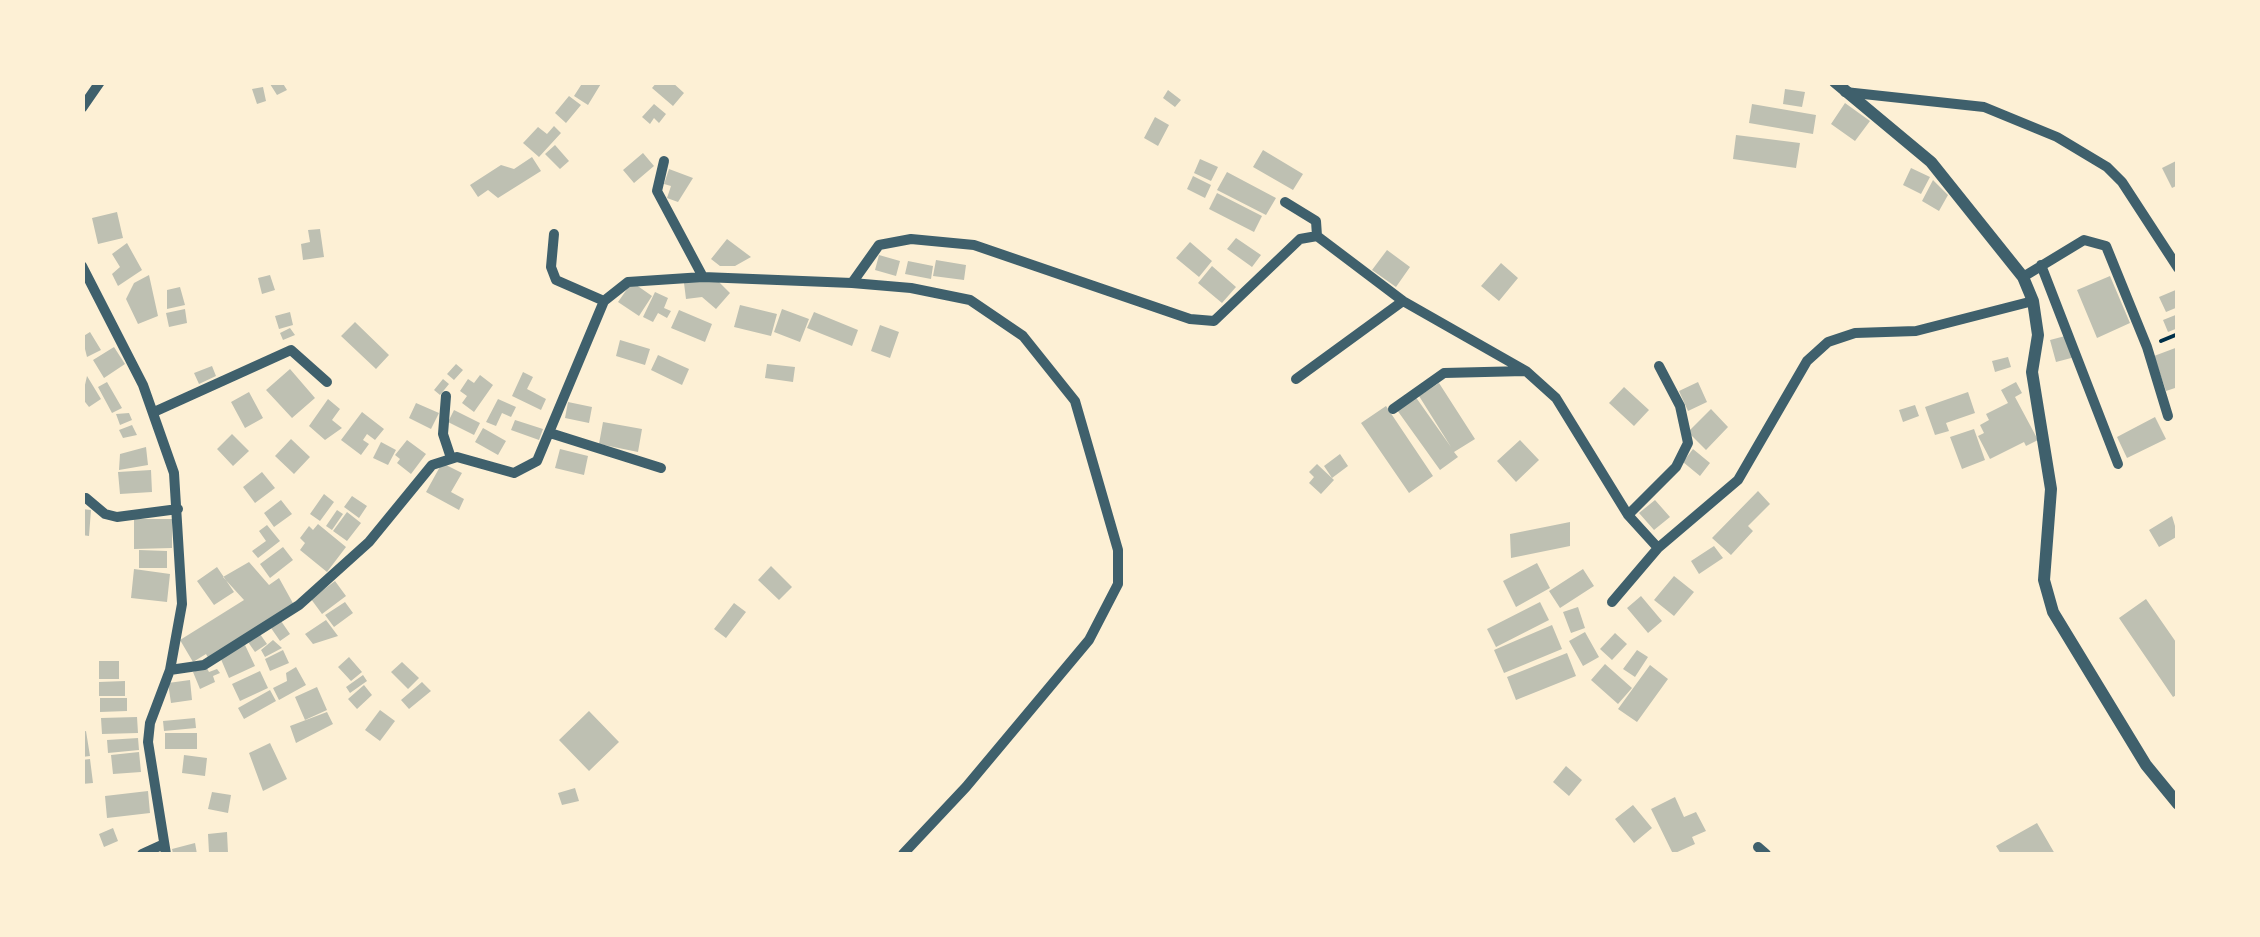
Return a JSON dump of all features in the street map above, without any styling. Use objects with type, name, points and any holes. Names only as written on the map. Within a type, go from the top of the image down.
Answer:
[{"type":"street","points":[[82,108],[100,82]]},
{"type":"street","points":[[1839,87],[1984,106],[2057,137],[2108,166],[2178,268]]},
{"type":"street","points":[[1839,87],[1931,162],[2022,276],[2032,300],[2038,335],[2032,372],[2051,490],[2044,580],[2053,612],[2146,765],[2178,804]]},
{"type":"street","points":[[664,161],[657,191],[703,277]]},
{"type":"street","points":[[1285,202],[1316,221],[1317,236]]},
{"type":"street","points":[[554,234],[552,266],[556,280],[604,301]]},
{"type":"street","points":[[852,283],[886,240],[974,245],[1190,318],[1214,321],[1300,239],[1317,236],[1403,301],[1526,371],[1556,398],[1628,515],[1658,548]]},
{"type":"street","points":[[2022,276],[2084,240],[2106,246],[2147,347],[2168,416]]},
{"type":"street","points":[[2042,265],[2118,464]]},
{"type":"street","points":[[82,266],[154,412],[174,473],[178,509],[183,590],[170,670],[150,723],[148,742],[165,849],[142,854]]},
{"type":"street","points":[[170,670],[204,665],[299,605],[368,542],[432,465],[452,458],[514,473],[538,461],[604,301],[628,282],[703,277],[852,283],[911,288],[970,300],[1023,336],[1075,400],[1118,550],[1118,584],[1089,640],[902,854]]},
{"type":"street","points":[[1612,602],[1658,548],[1738,480],[1808,361],[1828,342],[1855,333],[1916,331],[2032,300]]},
{"type":"street","points":[[1296,379],[1403,301]]},
{"type":"street","points":[[154,412],[291,350],[328,382]]},
{"type":"street","points":[[1628,515],[1676,467],[1688,443],[1680,406],[1658,366]]},
{"type":"street","points":[[1392,409],[1444,372],[1526,371]]},
{"type":"street","points":[[446,396],[442,434],[452,458]]},
{"type":"street","points":[[550,432],[661,468]]},
{"type":"street","points":[[86,498],[105,514],[118,516],[178,509]]},
{"type":"path","points":[[2147,347],[2178,334]]},
{"type":"building","points":[[282,82],[287,90],[277,95],[270,84]]},
{"type":"building","points":[[583,82],[602,82],[588,105],[574,96]]},
{"type":"building","points":[[657,82],[672,82],[684,93],[673,106],[652,88]]},
{"type":"building","points":[[263,87],[266,101],[257,104],[252,89]]},
{"type":"building","points":[[1785,89],[1805,92],[1802,107],[1783,104]]},
{"type":"building","points":[[1168,90],[1181,100],[1175,107],[1163,98]]},
{"type":"building","points":[[569,96],[581,105],[566,123],[555,113]]},
{"type":"building","points":[[1845,103],[1870,121],[1855,141],[1831,124]]},
{"type":"building","points":[[654,104],[666,114],[659,123],[654,118],[650,124],[642,117]]},
{"type":"building","points":[[1752,104],[1816,115],[1813,134],[1749,123]]},
{"type":"building","points":[[1155,117],[1169,125],[1158,146],[1144,138]]},
{"type":"building","points":[[554,126],[561,133],[539,157],[523,143],[538,127],[547,134]]},
{"type":"building","points":[[1736,135],[1800,143],[1796,168],[1733,159]]},
{"type":"building","points":[[555,145],[569,161],[560,169],[545,154]]},
{"type":"building","points":[[1263,150],[1303,174],[1293,190],[1253,167]]},
{"type":"building","points":[[643,153],[654,166],[634,183],[623,170]]},
{"type":"building","points":[[532,157],[541,171],[498,198],[488,190],[478,197],[470,185],[501,165],[514,169]]},
{"type":"building","points":[[1200,159],[1218,167],[1211,181],[1194,173]]},
{"type":"building","points":[[2178,160],[2178,185],[2172,188],[2162,168]]},
{"type":"building","points":[[1911,168],[1930,177],[1921,194],[1903,185]]},
{"type":"building","points":[[669,169],[693,178],[678,202],[667,198],[671,186],[664,184]]},
{"type":"building","points":[[1227,172],[1276,198],[1266,215],[1217,190]]},
{"type":"building","points":[[1193,176],[1211,185],[1205,198],[1187,189]]},
{"type":"building","points":[[1933,180],[1948,195],[1939,211],[1922,201]]},
{"type":"building","points":[[1217,193],[1262,216],[1254,232],[1209,209]]},
{"type":"building","points":[[117,212],[123,238],[98,244],[92,218]]},
{"type":"building","points":[[320,229],[324,257],[303,260],[301,244],[310,242],[308,230]]},
{"type":"building","points":[[1236,238],[1261,255],[1252,267],[1227,249]]},
{"type":"building","points":[[727,239],[751,257],[735,266],[720,266],[711,259]]},
{"type":"building","points":[[1190,242],[1212,261],[1199,277],[1176,258]]},
{"type":"building","points":[[127,243],[142,270],[118,286],[112,274],[120,267],[112,254]]},
{"type":"building","points":[[1387,250],[1410,267],[1396,287],[1372,270]]},
{"type":"building","points":[[879,255],[900,261],[896,276],[875,270]]},
{"type":"building","points":[[936,260],[966,265],[964,280],[933,276]]},
{"type":"building","points":[[908,261],[933,266],[931,279],[905,274]]},
{"type":"building","points":[[1501,263],[1518,278],[1499,301],[1481,286]]},
{"type":"building","points":[[1212,266],[1236,287],[1222,303],[1198,283]]},
{"type":"building","points":[[149,275],[158,316],[138,324],[126,299],[134,283]]},
{"type":"building","points":[[270,275],[275,290],[262,294],[258,278]]},
{"type":"building","points":[[2110,276],[2130,323],[2097,338],[2077,290]]},
{"type":"building","points":[[715,278],[730,293],[716,309],[702,297],[686,299],[684,283]]},
{"type":"building","points":[[632,282],[652,296],[639,316],[618,302]]},
{"type":"building","points":[[180,287],[185,305],[167,309],[167,290]]},
{"type":"building","points":[[2178,289],[2178,307],[2166,312],[2159,297]]},
{"type":"building","points":[[655,292],[668,298],[664,308],[671,311],[667,318],[658,313],[653,322],[643,317]]},
{"type":"building","points":[[740,305],[777,314],[771,336],[734,327]]},
{"type":"building","points":[[185,309],[187,323],[169,327],[166,313]]},
{"type":"building","points":[[782,309],[809,319],[800,342],[774,332]]},
{"type":"building","points":[[679,310],[712,324],[705,342],[671,328]]},
{"type":"building","points":[[290,312],[293,325],[279,329],[275,316]]},
{"type":"building","points":[[814,312],[858,330],[852,346],[807,328]]},
{"type":"building","points":[[2178,314],[2178,328],[2168,332],[2163,320]]},
{"type":"building","points":[[355,322],[389,355],[376,369],[341,336]]},
{"type":"building","points":[[880,325],[899,332],[890,358],[871,351]]},
{"type":"building","points":[[290,328],[295,335],[283,340],[280,333]]},
{"type":"building","points":[[90,332],[101,350],[87,357],[82,337]]},
{"type":"building","points":[[2069,335],[2075,357],[2056,362],[2050,340]]},
{"type":"building","points":[[620,340],[650,349],[645,365],[616,356]]},
{"type":"building","points":[[114,347],[125,364],[104,378],[93,360]]},
{"type":"building","points":[[2178,347],[2178,387],[2166,391],[2154,356]]},
{"type":"building","points":[[658,355],[689,369],[682,385],[651,370]]},
{"type":"building","points":[[2008,357],[2011,367],[1995,372],[1992,361]]},
{"type":"building","points":[[456,364],[463,370],[454,380],[447,374]]},
{"type":"building","points":[[767,364],[795,367],[793,382],[765,378]]},
{"type":"building","points":[[212,366],[216,376],[199,384],[194,373]]},
{"type":"building","points":[[290,369],[315,398],[292,418],[266,390]]},
{"type":"building","points":[[523,372],[533,377],[527,389],[546,399],[541,410],[512,396]]},
{"type":"building","points":[[480,375],[493,385],[474,412],[462,403],[467,396],[460,391],[468,379],[474,383]]},
{"type":"building","points":[[87,376],[101,399],[89,407],[82,398]]},
{"type":"building","points":[[443,379],[449,384],[440,395],[434,390]]},
{"type":"building","points":[[107,382],[122,408],[112,413],[98,387]]},
{"type":"building","points":[[1698,382],[1707,402],[1688,411],[1679,391]]},
{"type":"building","points":[[2016,382],[2022,393],[2015,397],[2038,440],[2026,446],[2024,442],[1990,459],[1978,436],[1984,433],[1980,425],[1989,420],[1986,414],[2008,403],[2001,390]]},
{"type":"building","points":[[1439,383],[1475,439],[1454,452],[1458,457],[1440,470],[1397,410],[1415,396],[1451,447],[1419,396]]},
{"type":"building","points":[[1624,387],[1649,410],[1634,426],[1609,403]]},
{"type":"building","points":[[249,392],[263,418],[245,428],[231,402]]},
{"type":"building","points":[[1968,392],[1975,413],[1946,423],[1949,431],[1935,435],[1925,407]]},
{"type":"building","points":[[328,399],[340,409],[332,420],[342,428],[325,440],[309,426]]},
{"type":"building","points":[[498,399],[516,407],[511,417],[502,413],[496,426],[486,422]]},
{"type":"building","points":[[568,402],[592,407],[589,423],[565,418]]},
{"type":"building","points":[[416,403],[439,413],[431,429],[409,418]]},
{"type":"building","points":[[1915,405],[1919,416],[1903,422],[1899,410]]},
{"type":"building","points":[[1386,406],[1433,476],[1409,493],[1361,423]]},
{"type":"building","points":[[1711,409],[1728,427],[1706,450],[1688,432]]},
{"type":"building","points":[[454,410],[480,423],[474,435],[448,422]]},
{"type":"building","points":[[362,412],[384,429],[375,440],[367,434],[363,440],[369,444],[361,455],[341,440]]},
{"type":"building","points":[[129,413],[132,420],[120,425],[116,414]]},
{"type":"building","points":[[2155,417],[2166,439],[2127,458],[2117,437]]},
{"type":"building","points":[[515,420],[543,429],[539,440],[511,430]]},
{"type":"building","points":[[603,422],[642,429],[638,452],[599,444]]},
{"type":"building","points":[[132,425],[137,435],[123,438],[119,430]]},
{"type":"building","points":[[483,428],[506,441],[498,455],[475,442]]},
{"type":"building","points":[[1974,429],[1985,460],[1962,469],[1950,437]]},
{"type":"building","points":[[232,434],[249,451],[233,466],[217,449]]},
{"type":"building","points":[[291,439],[310,457],[294,474],[275,456]]},
{"type":"building","points":[[407,440],[426,454],[411,474],[397,463],[400,459],[395,455]]},
{"type":"building","points":[[1520,440],[1539,460],[1516,482],[1497,461]]},
{"type":"building","points":[[381,442],[396,450],[388,465],[373,458]]},
{"type":"building","points":[[146,447],[148,465],[119,470],[120,454]]},
{"type":"building","points":[[560,449],[588,456],[584,475],[555,468]]},
{"type":"building","points":[[1693,449],[1710,463],[1700,476],[1683,462]]},
{"type":"building","points":[[1340,454],[1348,466],[1332,478],[1324,466]]},
{"type":"building","points":[[442,463],[462,473],[451,492],[464,499],[459,510],[426,492]]},
{"type":"building","points":[[1317,464],[1334,480],[1321,494],[1309,483],[1314,477],[1309,472]]},
{"type":"building","points":[[151,470],[152,492],[120,494],[118,472]]},
{"type":"building","points":[[262,472],[275,488],[255,503],[243,487]]},
{"type":"building","points":[[1758,491],[1770,504],[1748,526],[1753,531],[1731,555],[1712,538]]},
{"type":"building","points":[[324,494],[334,502],[320,521],[310,514]]},
{"type":"building","points":[[352,496],[367,506],[359,518],[344,507]]},
{"type":"building","points":[[281,500],[292,514],[274,527],[264,513]]},
{"type":"building","points":[[1655,500],[1670,517],[1654,530],[1639,513]]},
{"type":"building","points":[[82,509],[91,510],[89,536],[82,535]]},
{"type":"building","points":[[337,510],[343,514],[332,530],[326,526]]},
{"type":"building","points":[[347,512],[361,523],[347,541],[333,531]]},
{"type":"building","points":[[2172,516],[2178,536],[2159,547],[2149,530]]},
{"type":"building","points":[[134,519],[172,519],[172,548],[134,549]]},
{"type":"building","points":[[1570,522],[1570,546],[1511,558],[1510,534]]},
{"type":"building","points":[[318,524],[346,547],[327,572],[300,550],[305,543],[300,538],[309,526],[313,530]]},
{"type":"building","points":[[267,525],[280,541],[258,558],[252,551],[266,541],[259,531]]},
{"type":"building","points":[[1714,546],[1723,558],[1699,574],[1691,561]]},
{"type":"building","points":[[283,547],[293,560],[270,578],[260,564]]},
{"type":"building","points":[[139,550],[167,551],[167,568],[139,568]]},
{"type":"building","points":[[249,562],[269,585],[279,578],[294,605],[210,661],[206,654],[193,662],[180,640],[244,600],[223,577]]},
{"type":"building","points":[[1537,563],[1550,588],[1516,607],[1503,581]]},
{"type":"building","points":[[771,566],[792,587],[779,600],[758,580]]},
{"type":"building","points":[[217,567],[234,592],[214,605],[197,581]]},
{"type":"building","points":[[134,569],[170,574],[167,602],[131,598]]},
{"type":"building","points":[[1583,569],[1594,586],[1560,608],[1549,591]]},
{"type":"building","points":[[1674,576],[1694,592],[1674,616],[1654,600]]},
{"type":"building","points":[[335,581],[346,596],[322,614],[311,599]]},
{"type":"building","points":[[1641,596],[1662,621],[1648,633],[1627,608]]},
{"type":"building","points":[[2146,599],[2178,645],[2178,694],[2173,697],[2119,618]]},
{"type":"building","points":[[345,602],[353,613],[334,627],[325,615]]},
{"type":"building","points":[[1540,602],[1549,620],[1496,647],[1487,629]]},
{"type":"building","points":[[734,603],[746,612],[726,638],[714,629]]},
{"type":"building","points":[[1578,607],[1585,628],[1571,633],[1563,612]]},
{"type":"building","points":[[326,620],[338,636],[313,644],[305,634]]},
{"type":"building","points":[[281,621],[290,634],[280,641],[271,628]]},
{"type":"building","points":[[1552,625],[1562,649],[1504,673],[1494,650]]},
{"type":"building","points":[[1585,632],[1599,657],[1583,666],[1569,641]]},
{"type":"building","points":[[1615,633],[1627,644],[1612,660],[1600,649]]},
{"type":"building","points":[[260,634],[267,644],[255,652],[248,642]]},
{"type":"building","points":[[273,640],[282,648],[265,657],[261,650]]},
{"type":"building","points":[[245,645],[255,666],[229,678],[220,657]]},
{"type":"building","points":[[283,650],[289,663],[270,671],[265,659]]},
{"type":"building","points":[[1637,650],[1648,657],[1635,677],[1623,669]]},
{"type":"building","points":[[1567,653],[1576,676],[1516,700],[1507,677]]},
{"type":"building","points":[[349,657],[362,672],[351,681],[338,667]]},
{"type":"building","points":[[99,661],[119,661],[119,679],[99,679]]},
{"type":"building","points":[[402,662],[419,678],[408,689],[391,672]]},
{"type":"building","points":[[1605,664],[1632,688],[1618,704],[1591,680]]},
{"type":"building","points":[[1650,665],[1668,679],[1637,722],[1618,709]]},
{"type":"building","points":[[206,666],[209,672],[217,669],[220,673],[213,676],[215,682],[200,689],[193,672]]},
{"type":"building","points":[[296,667],[306,685],[279,700],[273,688],[287,681],[286,673]]},
{"type":"building","points":[[260,671],[268,688],[240,701],[232,684]]},
{"type":"building","points":[[363,675],[367,681],[350,693],[346,687]]},
{"type":"building","points":[[190,680],[192,700],[171,703],[168,683]]},
{"type":"building","points":[[125,681],[125,696],[99,696],[99,682]]},
{"type":"building","points":[[422,682],[431,691],[409,709],[401,700]]},
{"type":"building","points":[[364,685],[372,695],[357,709],[348,699]]},
{"type":"building","points":[[317,687],[327,710],[305,720],[295,697]]},
{"type":"building","points":[[270,690],[276,701],[244,719],[238,708]]},
{"type":"building","points":[[100,698],[127,698],[127,711],[100,712]]},
{"type":"building","points":[[380,710],[395,721],[380,741],[365,730]]},
{"type":"building","points":[[589,711],[619,742],[589,771],[559,740]]},
{"type":"building","points":[[327,712],[333,724],[296,743],[290,726]]},
{"type":"building","points":[[137,717],[138,733],[102,734],[101,718]]},
{"type":"building","points":[[195,718],[196,728],[164,731],[163,721]]},
{"type":"building","points":[[86,731],[90,756],[82,757],[82,732]]},
{"type":"building","points":[[165,733],[197,733],[197,749],[165,749]]},
{"type":"building","points":[[138,738],[139,750],[108,753],[107,740]]},
{"type":"building","points":[[270,743],[287,779],[263,791],[249,753]]},
{"type":"building","points":[[139,752],[141,772],[113,774],[111,755]]},
{"type":"building","points":[[184,755],[207,758],[205,776],[182,773]]},
{"type":"building","points":[[90,759],[93,783],[82,784],[82,760]]},
{"type":"building","points":[[1566,766],[1582,780],[1569,796],[1553,782]]},
{"type":"building","points":[[575,788],[579,801],[562,805],[558,793]]},
{"type":"building","points":[[148,791],[150,813],[107,818],[105,796]]},
{"type":"building","points":[[212,792],[231,795],[228,813],[208,809]]},
{"type":"building","points":[[1675,797],[1684,817],[1696,812],[1706,831],[1692,837],[1695,844],[1673,854],[1651,809]]},
{"type":"building","points":[[1633,805],[1652,828],[1634,843],[1615,819]]},
{"type":"building","points":[[2037,823],[2055,854],[2001,854],[1996,846]]},
{"type":"building","points":[[113,828],[118,841],[104,847],[99,834]]},
{"type":"building","points":[[227,832],[228,853],[209,853],[208,834]]},
{"type":"building","points":[[195,843],[197,854],[173,854],[172,849]]}]
